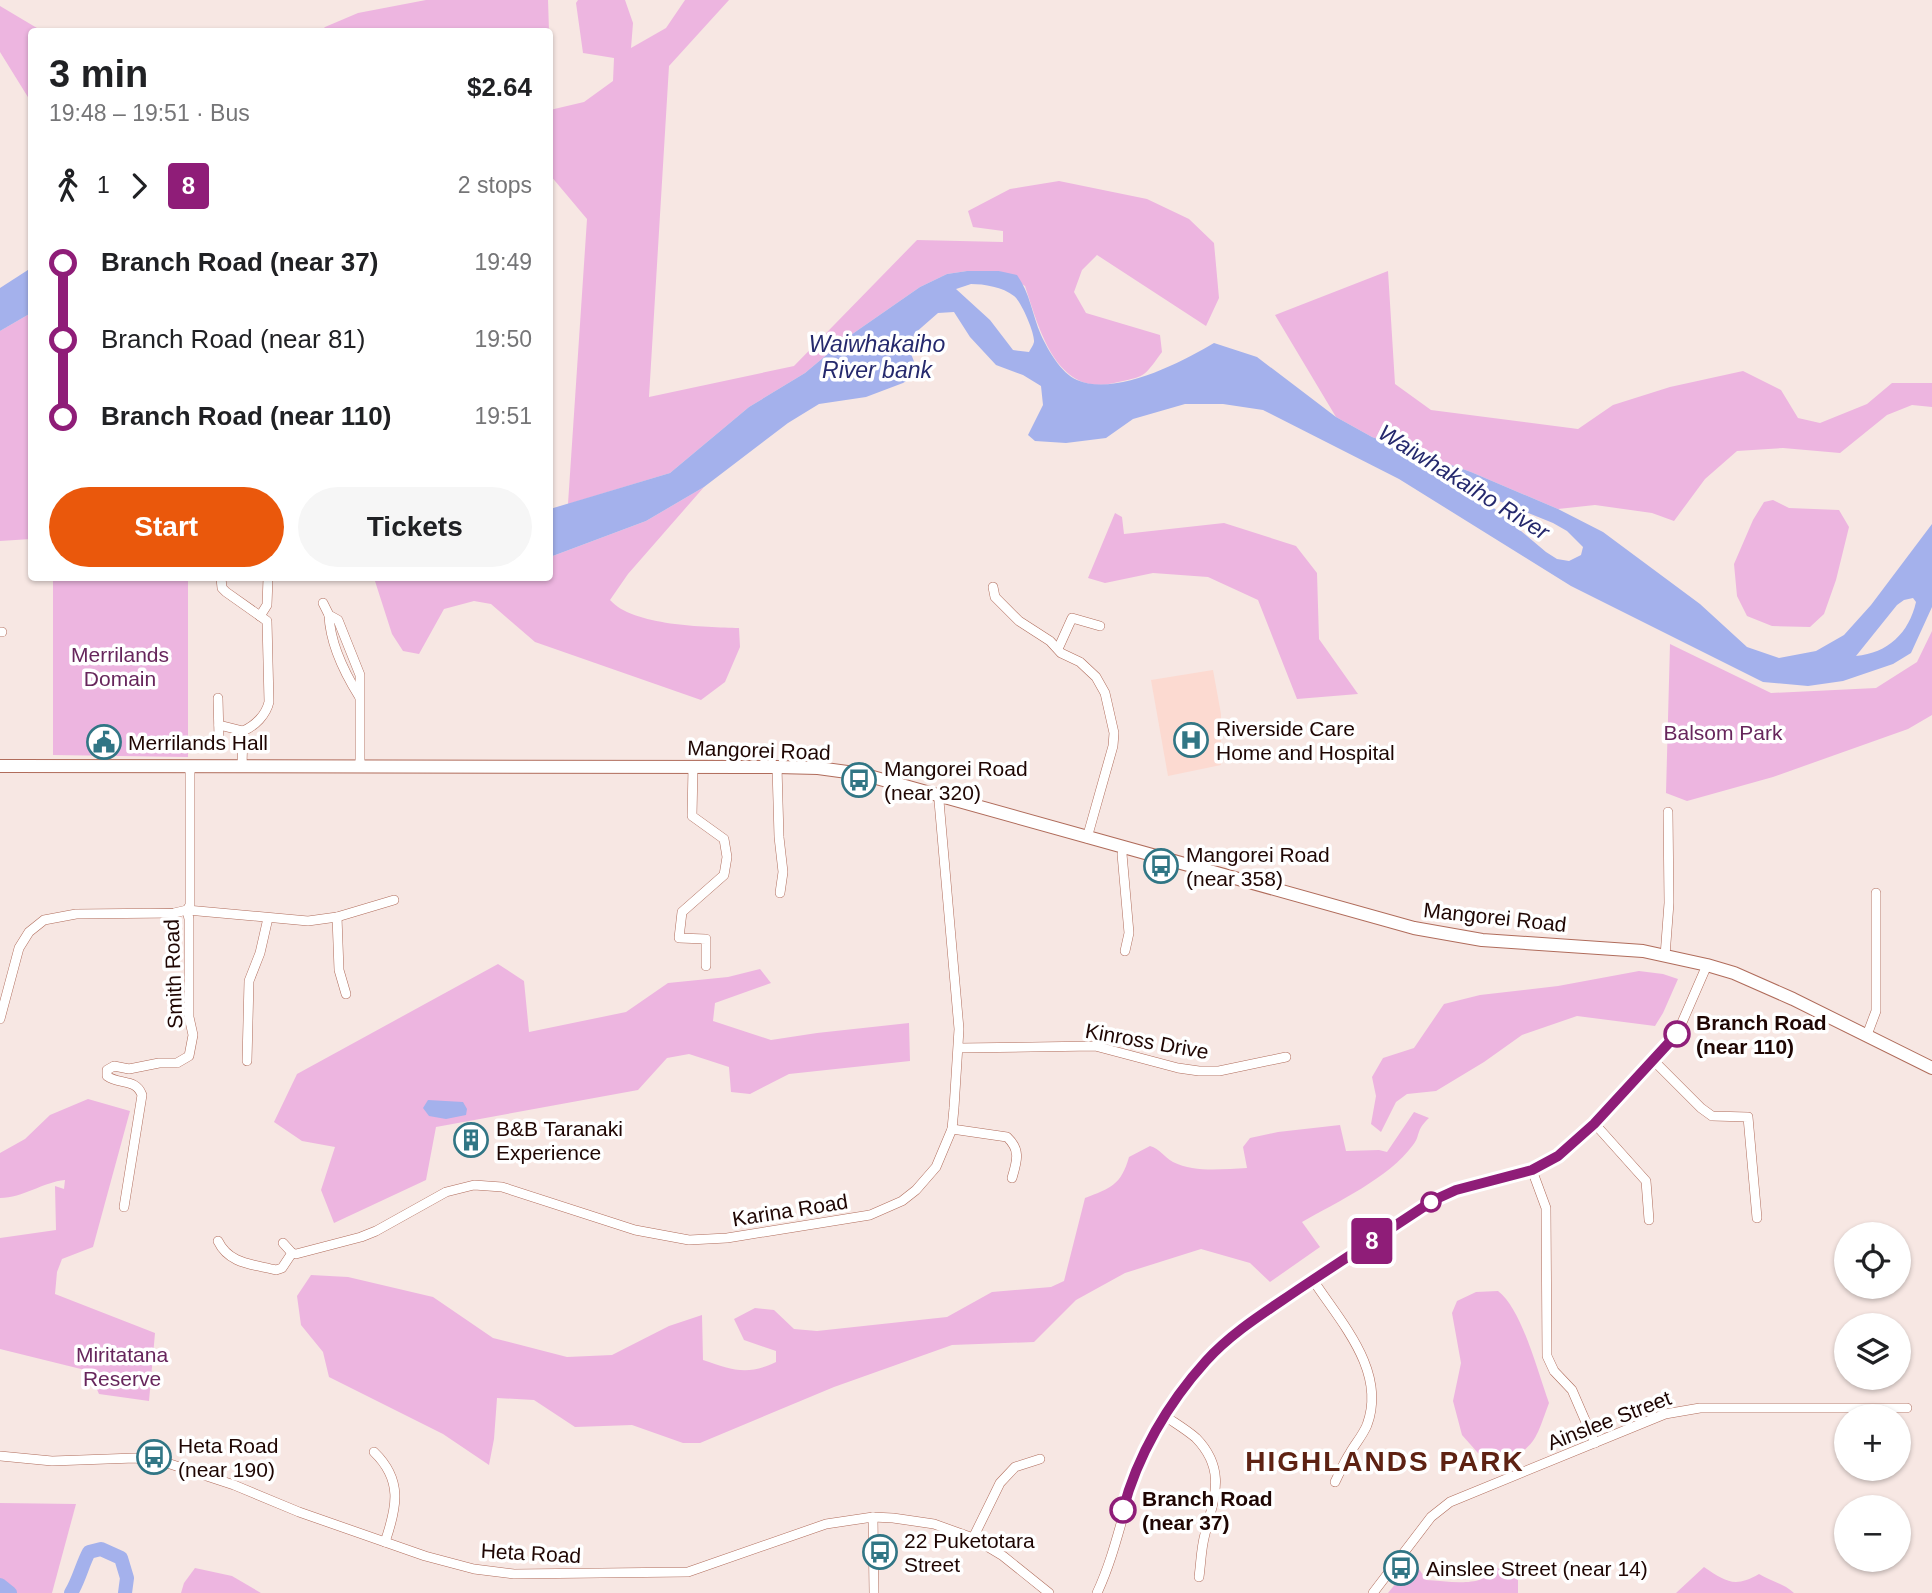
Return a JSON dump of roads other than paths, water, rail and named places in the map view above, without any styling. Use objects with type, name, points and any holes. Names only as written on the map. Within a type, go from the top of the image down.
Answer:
[{"type":"street","points":[[219,725],[243,731],[252,727],[267,710],[269,702],[267,621],[226,592],[222,588],[221,581]]},
{"type":"street","points":[[260,616],[267,605],[268,581]]},
{"type":"street","points":[[993,587],[995,597],[1019,621],[1080,662],[1096,677],[1105,693],[1114,733],[1111,760],[1087,838]]},
{"type":"street","points":[[323,603],[330,615],[330,630],[336,652],[359,696],[360,767]]},
{"type":"street","points":[[1058,649],[1072,618],[1100,626]]},
{"type":"street","points":[[219,698],[219,738]]},
{"type":"street","points":[[242,767],[243,731]]},
{"type":"street","name":"Mangorei Road","points":[[0,766],[778,767],[818,768],[862,774],[1414,928],[1482,940],[1616,948],[1707,965],[1752,980],[1932,1068]]},
{"type":"street","points":[[693,767],[692,816],[724,839],[726,858],[724,875],[687,907],[680,919],[679,938],[706,939],[706,966]]},
{"type":"street","points":[[778,767],[779,837],[783,872],[780,893]]},
{"type":"street","name":"Smith Road","points":[[124,1207],[142,1095],[139,1087],[111,1080],[107,1076],[107,1070],[114,1066],[129,1069],[159,1063],[177,1063],[189,1056],[193,1035],[189,1017],[187,910],[191,905],[190,768]]},
{"type":"street","name":"Karina Road","points":[[218,1241],[224,1254],[234,1259],[276,1270],[282,1268],[292,1253],[361,1237],[438,1195],[474,1185],[502,1187],[635,1230],[689,1240],[727,1238],[870,1215],[902,1201],[928,1178],[936,1167],[952,1129],[959,1048],[939,801],[941,796]]},
{"type":"street","points":[[1665,956],[1669,904],[1668,812]]},
{"type":"street","points":[[1124,848],[1122,854],[1129,933],[1125,951]]},
{"type":"street","points":[[1867,1035],[1876,1011],[1876,893]]},
{"type":"street","points":[[0,1019],[19,948],[29,932],[44,920],[76,914],[174,913],[187,910],[308,921],[337,917],[394,900]]},
{"type":"street","points":[[337,917],[339,970],[346,994]]},
{"type":"street","points":[[247,1061],[249,981],[260,953],[268,918]]},
{"type":"street","points":[[1097,1593],[1113,1553],[1129,1490],[1150,1440],[1180,1394],[1207,1360],[1244,1327],[1444,1195],[1532,1170],[1558,1156],[1594,1124],[1677,1034],[1707,965]]},
{"type":"street","name":"Kinross Drive","points":[[959,1048],[1095,1046],[1178,1069],[1199,1071],[1219,1071],[1286,1057]]},
{"type":"street","points":[[1654,1061],[1712,1116],[1748,1117],[1757,1218]]},
{"type":"street","points":[[1594,1124],[1646,1181],[1649,1220]]},
{"type":"street","points":[[952,1129],[1007,1137],[1017,1150],[1012,1178]]},
{"type":"street","points":[[1532,1170],[1546,1208],[1547,1356],[1554,1371],[1572,1390],[1595,1443]]},
{"type":"street","points":[[283,1243],[292,1253]]},
{"type":"street","points":[[1313,1280],[1355,1344],[1369,1370],[1373,1386],[1373,1406],[1366,1428],[1335,1482]]},
{"type":"street","name":"Ainslee Street","points":[[1373,1593],[1432,1517],[1450,1502],[1665,1414],[1689,1409],[1834,1408]]},
{"type":"street","points":[[1165,1416],[1195,1438],[1209,1455],[1217,1478],[1199,1577]]},
{"type":"street","points":[[374,1452],[389,1471],[396,1499],[395,1512],[385,1542]]},
{"type":"street","name":"Heta Road","points":[[0,1456],[52,1461],[135,1458],[164,1462],[234,1485],[299,1512],[385,1542],[452,1564],[496,1572],[677,1574],[707,1567],[826,1524],[873,1517],[893,1518],[934,1524],[974,1538],[1003,1556],[1049,1593]]},
{"type":"street","points":[[974,1538],[1000,1483],[1014,1467],[1040,1459]]},
{"type":"street","points":[[873,1517],[874,1593]]},
{"type":"water","points":[[28,270],[28,315],[0,331],[0,288]]},
{"type":"water","name":"Waiwhakaiho River bank","points":[[967,271],[999,271],[1017,275],[1047,347],[1060,367],[1071,377],[1092,384],[1129,381],[1148,375],[1214,343],[1257,357],[1336,417],[1372,437],[1471,472],[1558,509],[1603,532],[1700,604],[1747,647],[1779,658],[1816,651],[1844,635],[1871,605],[1932,524],[1932,607],[1911,653],[1893,664],[1843,681],[1808,686],[1763,682],[1571,586],[1399,479],[1263,410],[1223,404],[1185,404],[1133,419],[1106,438],[1066,443],[1035,441],[1028,435],[1043,405],[1041,386],[1023,375],[996,365],[970,337],[954,312],[938,313],[914,334],[910,351],[915,364],[913,377],[866,397],[819,404],[788,423],[704,487],[646,521],[553,556],[553,508],[670,473],[749,407],[805,373],[848,337],[920,287],[947,274]],"holes":[[[971,284],[987,285],[1010,293],[1017,299],[1034,338],[1029,352],[1013,350],[990,320],[956,289]],[[1494,499],[1567,531],[1583,547],[1581,555],[1569,561],[1557,559],[1546,552],[1489,504]],[[1913,598],[1916,602],[1913,613],[1902,632],[1878,651],[1856,656],[1897,605]]]},
{"type":"water","points":[[428,1100],[463,1102],[467,1109],[466,1115],[446,1119],[429,1116],[423,1108]]},
{"type":"waterway","points":[[71,1593],[89,1552],[101,1549],[121,1558],[127,1578],[125,1593]]},
{"type":"waterway","points":[[0,1585],[10,1593]]},
{"type":"place","name":"Riverside Care Home and Hospital","points":[[1191,740]]},
{"type":"place","name":"Merrilands Hall","points":[[104,742]]},
{"type":"place","name":"Mangorei Road (near 320)","points":[[859,780]]},
{"type":"place","name":"Mangorei Road (near 358)","points":[[1161,866]]},
{"type":"place","name":"Branch Road (near 110)","points":[[1677,1034]]},
{"type":"place","name":"B&B Taranaki Experience","points":[[471,1140]]},
{"type":"place","name":"Heta Road (near 190)","points":[[154,1457]]},
{"type":"place","name":"Branch Road (near 37)","points":[[1123,1510]]},
{"type":"place","name":"22 Puketotara Street","points":[[880,1552]]},
{"type":"place","name":"Ainslee Street (near 14)","points":[[1401,1568]]},
{"type":"district","name":"HIGHLANDS PARK","points":[[1385,1461]]},
{"type":"water label","name":"Waiwhakaiho River","points":[[1464,482]]},
{"type":"park label","name":"Merrilands Domain","points":[[120,666]]},
{"type":"park label","name":"Balsom Park","points":[[1723,732]]},
{"type":"park label","name":"Miritatana Reserve","points":[[122,1366]]}]
